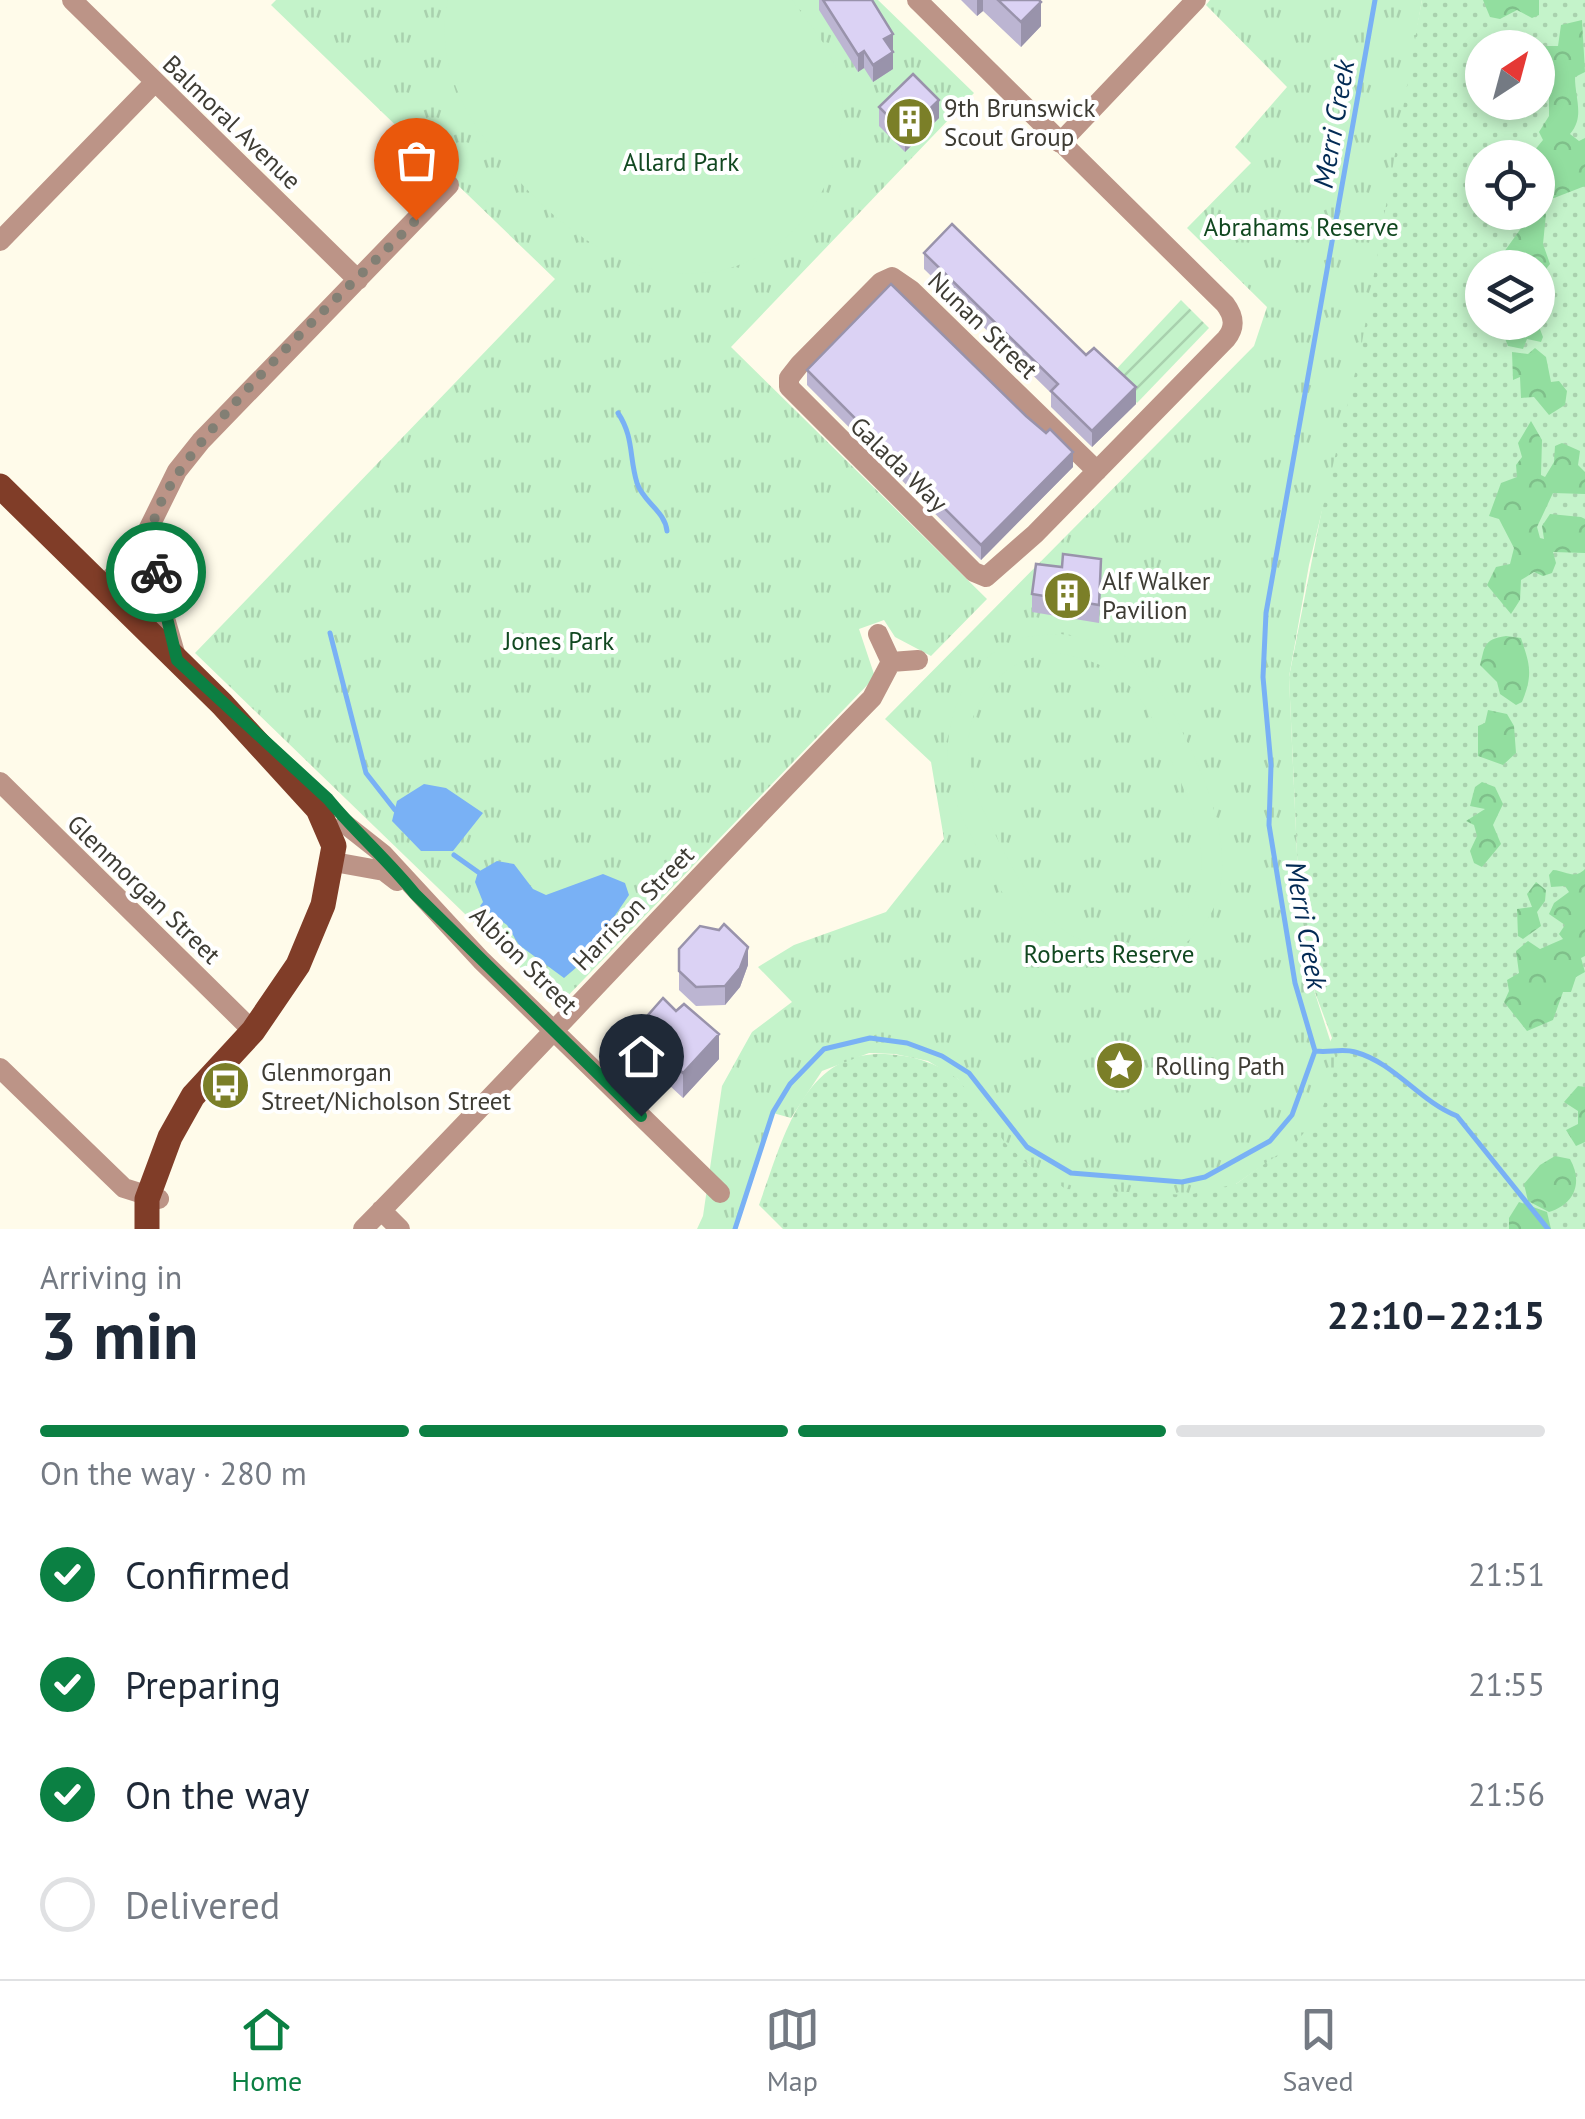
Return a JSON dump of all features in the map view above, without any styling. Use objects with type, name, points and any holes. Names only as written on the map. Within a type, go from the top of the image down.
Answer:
[{"type":"main road","name":"Albion Street","points":[[0,486],[222,704],[318,809],[342,864]]},
{"type":"main road","name":"Albion Street","points":[[222,704],[287,759],[328,799],[345,824]]},
{"type":"main road","points":[[148,1229],[160,1164],[170,1137],[193,1096],[253,1030],[307,946],[342,864],[345,824]]},
{"type":"main road","points":[[153,1199],[161,1229]]},
{"type":"street","name":"Balmoral Avenue","points":[[72,0],[358,280]]},
{"type":"street","points":[[917,0],[1225,304],[1233,323],[1229,335],[1096,471]]},
{"type":"street","points":[[1060,143],[1196,0]]},
{"type":"street","points":[[0,241],[155,82]]},
{"type":"street","points":[[103,587],[153,526],[177,472],[189,455],[449,185]]},
{"type":"street","name":"Nunan Street","points":[[789,378],[881,282],[892,277],[912,290],[1096,471]]},
{"type":"street","name":"Galada Way","points":[[789,378],[794,396],[974,572],[986,577],[1096,471]]},
{"type":"street","points":[[153,526],[158,594],[177,660]]},
{"type":"street","points":[[878,634],[891,662],[918,660]]},
{"type":"street","name":"Harrison Street","points":[[362,1229],[554,1031],[663,911],[872,698],[891,662]]},
{"type":"street","name":"Glenmorgan Street","points":[[0,782],[253,1030]]},
{"type":"street","name":"Albion Street","points":[[345,824],[383,854],[415,894],[720,1193]]},
{"type":"street","name":"Albion Street","points":[[342,864],[384,871],[415,894]]},
{"type":"street","points":[[0,1068],[124,1188],[153,1199]]},
{"type":"street","points":[[381,1210],[400,1229]]},
{"type":"green space","name":"Jones Park","points":[[276,0],[878,0],[974,93],[731,347],[987,599],[931,656],[895,637],[884,620],[859,629],[875,677],[559,1005],[195,653],[555,279],[271,5]]},
{"type":"green space","name":"Allard Park","points":[[448,0],[792,0],[823,43],[840,79],[841,128],[828,179],[812,208],[791,233],[766,252],[738,265],[706,273],[673,273],[617,257],[559,220],[510,171],[483,137],[462,101],[448,62]]},
{"type":"green space","name":"Roberts Reserve","points":[[1210,0],[1422,0],[1361,348],[1309,565],[1289,677],[1299,898],[1313,987],[1337,1062],[1321,1113],[1296,1142],[1236,1184],[1188,1195],[1066,1189],[1030,1166],[1006,1144],[958,1079],[928,1061],[869,1053],[822,1071],[791,1118],[773,1113],[735,1229],[697,1229],[703,1216],[722,1086],[752,1032],[792,1002],[758,967],[794,945],[886,912],[944,839],[931,762],[885,719],[1254,346],[1267,307],[1187,228],[1251,163],[1235,147],[1287,87],[1206,5]]},
{"type":"green space","points":[[1422,0],[1585,0],[1585,1229],[783,1229],[759,1205],[787,1129],[815,1084],[834,1067],[857,1057],[885,1054],[932,1064],[957,1078],[1030,1166],[1236,1184],[1266,1162],[1332,1038],[1313,987],[1299,898],[1289,677]]},
{"type":"green space","points":[[1483,0],[1539,0],[1539,15],[1532,18],[1517,10],[1500,19],[1490,17]]},
{"type":"green space","points":[[1582,20],[1585,72],[1575,77],[1578,114],[1570,134],[1579,141],[1585,138],[1585,186],[1555,198],[1555,140],[1543,140],[1539,132],[1546,120],[1555,120],[1555,46],[1561,25]]},
{"type":"green space","points":[[1520,230],[1544,230],[1545,250],[1505,250]]},
{"type":"green space","points":[[1181,300],[1209,328],[1137,403],[1110,376]]},
{"type":"green space","points":[[1506,340],[1527,340],[1523,349],[1508,346]]},
{"type":"green space","points":[[1535,348],[1546,357],[1551,382],[1559,381],[1567,391],[1565,405],[1549,415],[1534,397],[1521,398],[1520,377],[1513,380],[1512,352],[1528,354]]},
{"type":"green space","points":[[1531,421],[1542,440],[1541,475],[1545,477],[1554,462],[1555,446],[1562,443],[1580,451],[1578,465],[1585,472],[1585,494],[1553,493],[1537,527],[1540,538],[1544,539],[1542,526],[1550,514],[1581,517],[1585,519],[1585,553],[1553,552],[1556,563],[1552,573],[1543,576],[1534,572],[1521,580],[1520,600],[1511,614],[1487,585],[1496,567],[1510,564],[1514,548],[1499,519],[1489,516],[1501,483],[1517,477],[1516,465],[1522,457],[1518,443]]},
{"type":"green space","points":[[1061,634],[1111,648],[1137,665],[1162,693],[1202,774],[1219,832],[1220,889],[1211,914],[1193,937],[1166,955],[1134,966],[1105,968],[1079,962],[1054,949],[1033,931],[997,883],[952,790],[948,741],[952,721],[978,667],[1009,643]],"holes":[[[1057,653],[1106,668],[1136,694],[1154,723],[1193,815],[1201,857],[1200,878],[1193,898],[1173,925],[1144,943],[1117,947],[1093,944],[1053,922],[1009,862],[972,779],[968,748],[971,727],[987,690],[1017,665]]]},
{"type":"green space","points":[[1506,636],[1521,638],[1529,668],[1526,692],[1516,705],[1500,694],[1497,682],[1480,665],[1489,642]]},
{"type":"green space","points":[[1488,710],[1507,714],[1514,726],[1516,753],[1503,765],[1478,756],[1478,726],[1485,723]]},
{"type":"green space","points":[[1482,782],[1495,787],[1503,804],[1493,825],[1501,844],[1482,867],[1474,863],[1470,851],[1477,836],[1474,825],[1466,821],[1485,809],[1470,806],[1475,787]]},
{"type":"green space","points":[[1585,869],[1585,956],[1581,958],[1585,972],[1576,977],[1571,992],[1563,992],[1553,1020],[1527,1031],[1504,1002],[1509,991],[1507,980],[1519,973],[1516,951],[1528,941],[1540,949],[1563,939],[1559,934],[1565,925],[1549,914],[1554,903],[1569,892],[1565,886],[1551,887],[1549,875],[1553,870],[1574,874]]},
{"type":"green space","points":[[1536,882],[1546,890],[1545,901],[1537,912],[1541,926],[1523,939],[1518,936],[1517,909],[1532,907],[1527,894]]},
{"type":"green space","points":[[1578,1086],[1585,1087],[1585,1142],[1576,1146],[1566,1130],[1578,1124],[1578,1111],[1564,1102]]},
{"type":"green space","points":[[1555,1156],[1570,1159],[1576,1184],[1565,1204],[1549,1212],[1528,1201],[1524,1184],[1540,1165]]},
{"type":"green space","points":[[1519,1202],[1547,1212],[1551,1229],[1509,1229],[1509,1218]]},
{"type":"water","points":[[424,784],[446,788],[483,813],[453,851],[421,851],[392,821],[397,801]]},
{"type":"water","points":[[497,861],[514,864],[533,889],[546,895],[603,874],[625,883],[629,895],[584,961],[564,978],[519,945],[507,925],[480,906],[483,902],[475,882],[478,872]]},
{"type":"building","points":[[823,0],[872,0],[893,34],[884,39],[893,52],[873,65],[864,51],[858,55]]},
{"type":"building","points":[[998,0],[1039,0],[1041,2],[1021,22]]},
{"type":"building","points":[[913,74],[939,100],[905,133],[879,107]]},
{"type":"building","points":[[952,224],[1086,355],[1094,348],[1136,387],[1092,431],[1051,391],[1058,384],[924,253]]},
{"type":"building","points":[[891,284],[1026,416],[1046,433],[1050,429],[1073,452],[981,545],[807,370]]},
{"type":"building","points":[[1063,554],[1101,559],[1099,605],[1032,594],[1036,564],[1062,567]]},
{"type":"building","points":[[724,924],[748,947],[740,968],[725,986],[696,987],[679,971],[679,949],[700,926],[719,930]]},
{"type":"building","points":[[663,998],[676,1011],[684,1004],[719,1034],[683,1073],[669,1061],[665,1066],[653,1055],[657,1050],[634,1031]]},
{"type":"waterway","name":"Merri Creek","points":[[735,1229],[773,1112],[790,1084],[824,1049],[870,1038],[907,1043],[942,1056],[969,1073],[1027,1147],[1071,1173],[1182,1182],[1205,1177],[1270,1141],[1292,1115],[1315,1051],[1295,983],[1269,825],[1271,765],[1263,677],[1266,613],[1375,0]]},
{"type":"waterway","points":[[618,413],[629,439],[637,483],[667,531]]},
{"type":"waterway","points":[[330,633],[366,773],[395,810]]},
{"type":"waterway","points":[[454,855],[478,872]]},
{"type":"waterway","points":[[1316,1051],[1350,1051],[1369,1057],[1457,1116],[1548,1229]]},
{"type":"way so far","points":[[156,572],[153,526],[177,472],[234,406],[416,220]]},
{"type":"place","name":"9th Brunswick Scout Group","points":[[909,122]]},
{"type":"place","name":"Alf Walker Pavilion","points":[[1067,595]]},
{"type":"place","name":"Rolling Path","points":[[1120,1066]]},
{"type":"place","name":"Glenmorgan Street/Nicholson Street","points":[[226,1086]]},
{"type":"route","points":[[156,572],[162,613],[177,660],[328,799],[345,824],[383,854],[415,894],[641,1116]]},
{"type":"park label","name":"Abrahams Reserve","points":[[1301,227]]}]
